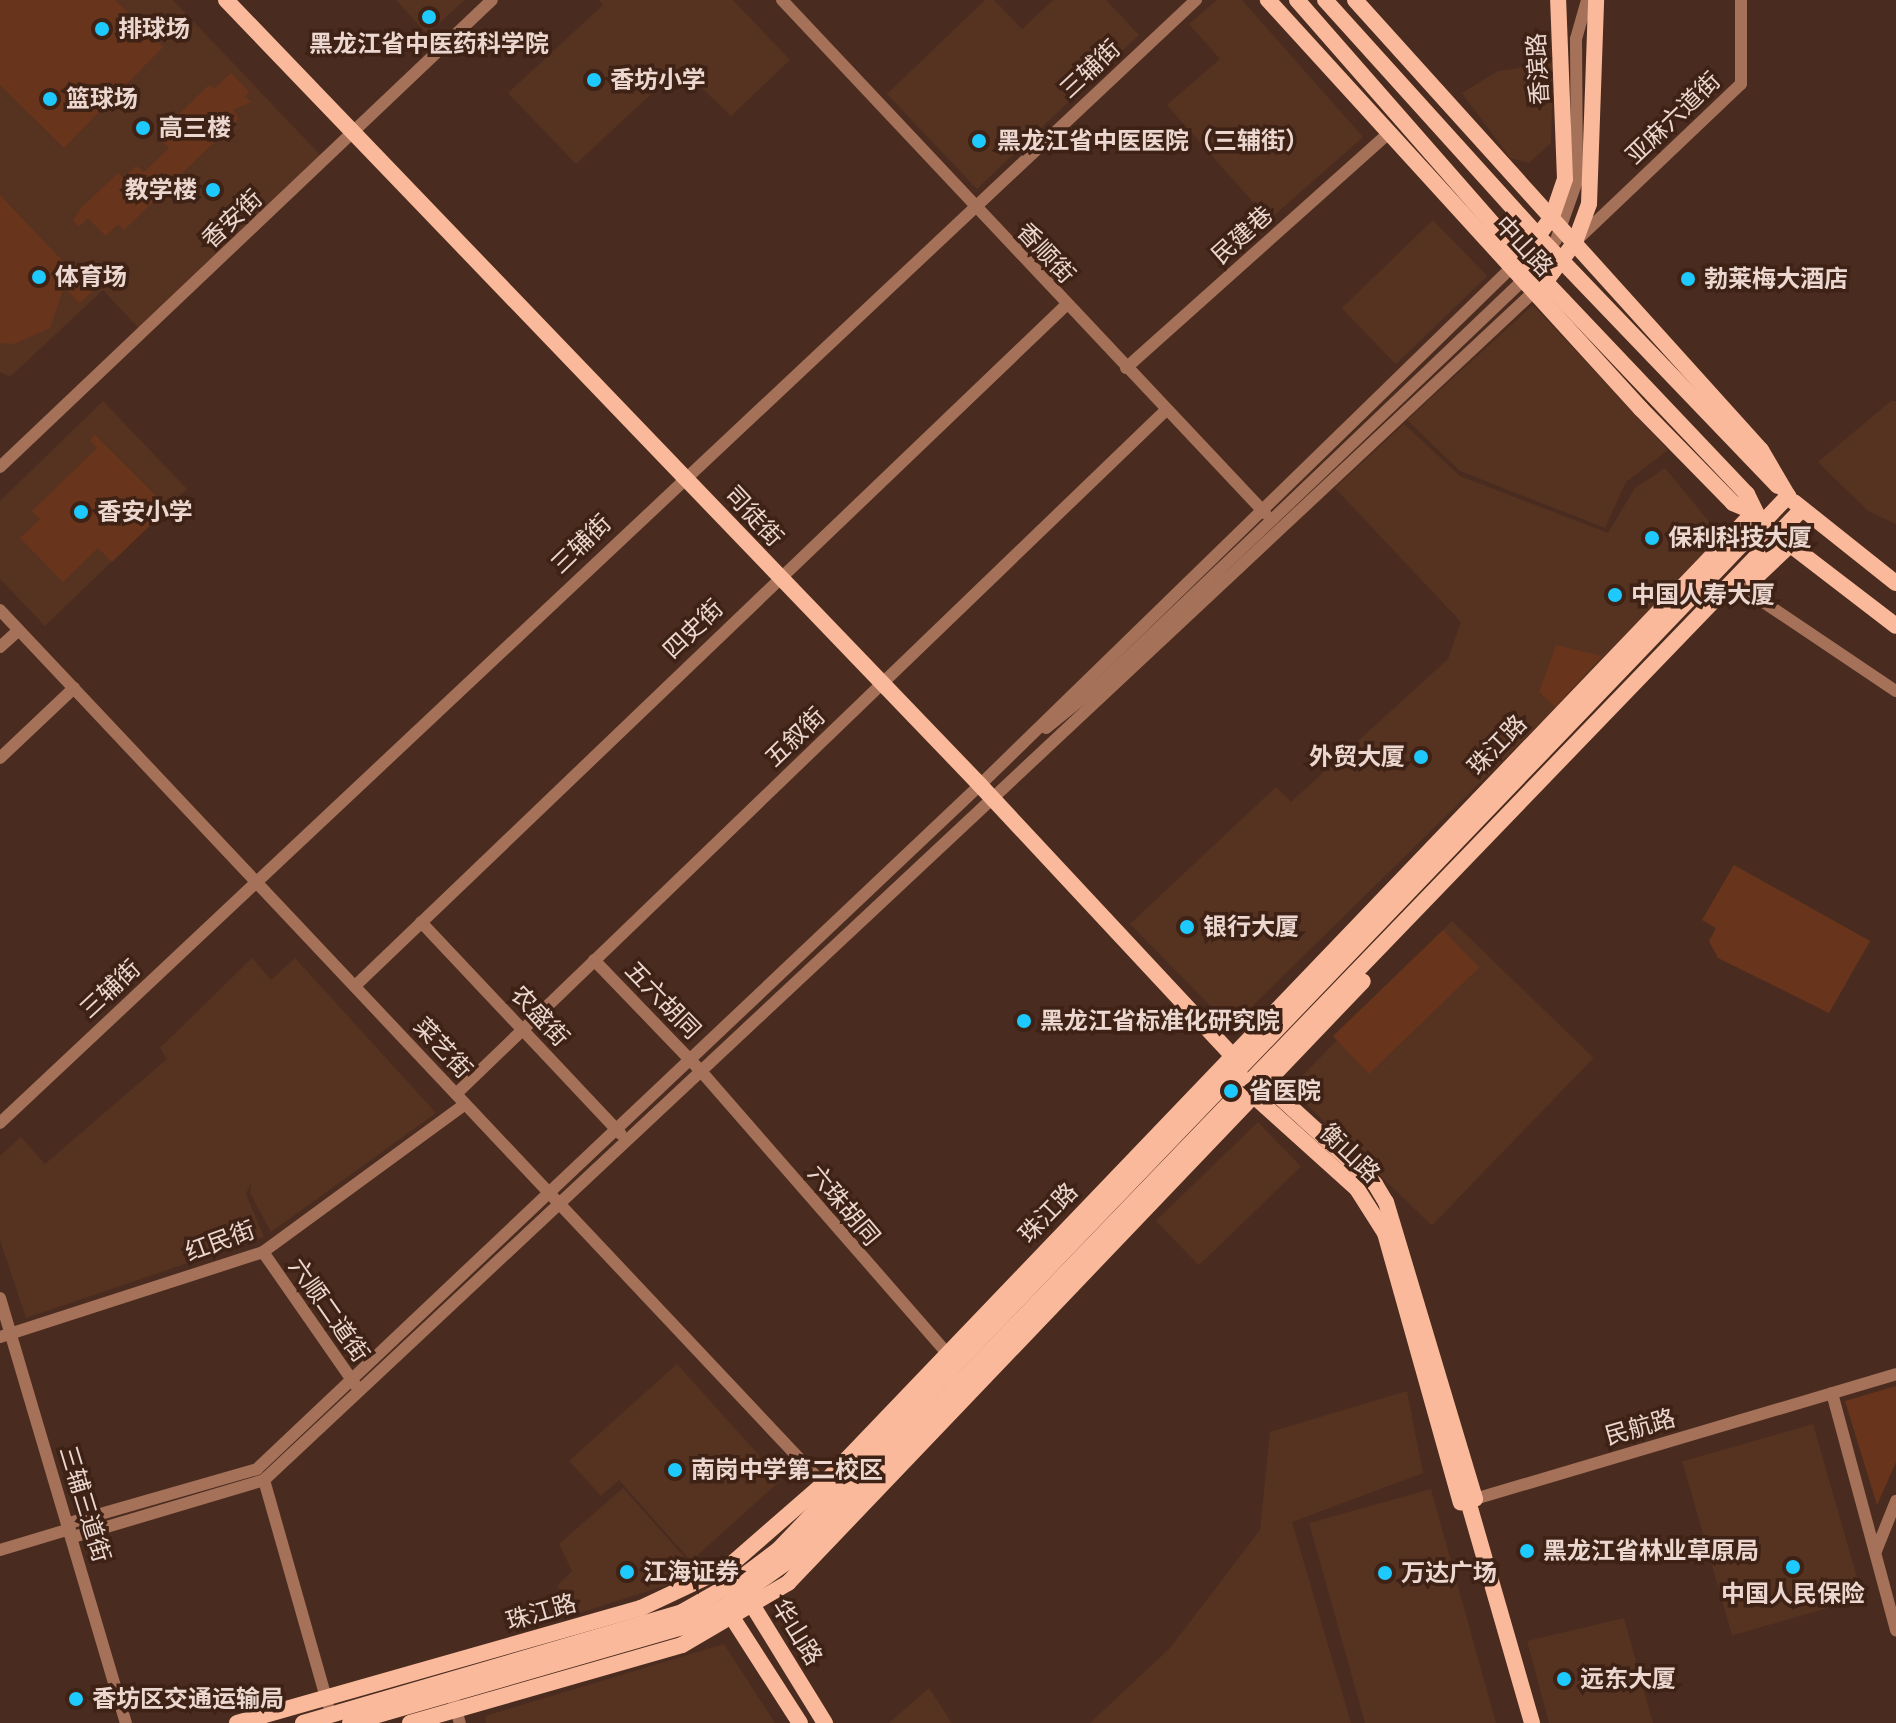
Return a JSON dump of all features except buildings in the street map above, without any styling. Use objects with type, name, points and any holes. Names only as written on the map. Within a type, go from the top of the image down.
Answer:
[{"type":"main road","name":"司徒街","points":[[226,0],[356,130],[881,685],[980,785],[990,800],[1236,1063]]},
{"type":"main road","name":"中山路","points":[[1268,0],[1388,134],[1747,494],[1760,518],[1785,541],[1896,626]]},
{"type":"main road","name":"中山路","points":[[1297,0],[1343,49],[1517,262]]},
{"type":"main road","name":"中山路","points":[[1325,0],[1562,262],[1801,510],[1896,583]]},
{"type":"main road","points":[[1355,0],[1761,450],[1788,496]]},
{"type":"main road","name":"香滨路","points":[[1517,262],[1552,217],[1565,179],[1558,0]]},
{"type":"main road","points":[[1540,287],[1575,242],[1589,204],[1596,0]]},
{"type":"main road","points":[[1367,46],[1401,50]]},
{"type":"main road","points":[[1343,49],[1354,96]]},
{"type":"main road","points":[[1401,50],[1411,94]]},
{"type":"main road","name":"珠江路","points":[[410,1723],[669,1632],[787,1562],[952,1360],[1760,518],[1788,496]]},
{"type":"main road","name":"珠江路","points":[[303,1723],[642,1626],[721,1600],[741,1587],[839,1500],[1255,1086],[1744,589],[1785,541],[1801,510]]},
{"type":"main road","name":"珠江路","points":[[1255,1086],[1785,541]]},
{"type":"main road","name":"衡山路","points":[[1236,1063],[1357,1189],[1380,1222],[1468,1501],[1532,1723]]},
{"type":"main road","name":"华山路","points":[[741,1587],[825,1723]]},
{"type":"main road","name":"珠江路","points":[[237,1723],[641,1608],[721,1600]]},
{"type":"main road","name":"华山路","points":[[721,1600],[800,1723]]},
{"type":"main road","name":"珠江路","points":[[350,1723],[456,1709]]},
{"type":"street","name":"香安街","points":[[0,467],[492,0]]},
{"type":"street","name":"香顺街","points":[[782,0],[1065,306],[1283,532]]},
{"type":"street","name":"三辅街","points":[[0,1123],[684,476],[1196,0]]},
{"type":"street","points":[[995,769],[1100,684],[1520,283],[1556,240],[1577,181],[1576,0]]},
{"type":"street","points":[[1576,39],[1587,0]]},
{"type":"street","name":"亚麻六道街","points":[[1575,242],[1741,84],[1741,0]]},
{"type":"street","name":"民建巷","points":[[1126,368],[1388,134]]},
{"type":"street","points":[[71,1530],[257,1469],[980,785],[1517,262]]},
{"type":"street","points":[[0,1550],[264,1480],[990,800],[1283,532],[1540,287]]},
{"type":"street","name":"四史街","points":[[355,986],[1065,306]]},
{"type":"street","name":"五叙街","points":[[461,1099],[523,1029],[1165,411]]},
{"type":"street","points":[[1744,589],[1896,691]]},
{"type":"street","name":"菜艺街","points":[[0,610],[839,1500]]},
{"type":"street","points":[[0,647],[19,630]]},
{"type":"street","points":[[0,758],[74,688]]},
{"type":"street","name":"农盛街","points":[[421,922],[626,1139]]},
{"type":"street","name":"五六胡同","points":[[594,960],[700,1070]]},
{"type":"street","name":"六珠胡同","points":[[700,1070],[952,1360]]},
{"type":"street","name":"红民街","points":[[5,1335],[263,1252],[461,1099]]},
{"type":"street","name":"六顺二道街","points":[[263,1252],[360,1392]]},
{"type":"street","name":"三辅三道街","points":[[0,1298],[5,1335],[71,1530],[126,1723]]},
{"type":"street","name":"民航路","points":[[1468,1501],[1896,1374]]},
{"type":"street","points":[[1832,1393],[1896,1631]]},
{"type":"street","points":[[264,1480],[331,1715]]},
{"type":"street","points":[[1876,1551],[1896,1501]]},
{"type":"shaded area","points":[[0,0],[173,0],[326,161],[143,333],[103,290],[10,377],[0,372]]},
{"type":"shaded area","points":[[0,0],[115,0],[163,47],[64,148],[0,85]]},
{"type":"shaded area","name":"黑龙江省中医药科学院","points":[[396,0],[465,0],[427,34]]},
{"type":"shaded area","name":"香坊小学","points":[[599,0],[733,0],[790,60],[731,116],[680,67],[576,164],[508,93],[603,5]]},
{"type":"shaded area","name":"黑龙江省中医医院（三辅街）","points":[[985,0],[994,0],[1022,29],[1053,0],[1106,0],[1139,35],[977,189],[887,94]]},
{"type":"shaded area","points":[[1217,0],[1242,0],[1363,137],[1269,220],[1167,105],[1220,59],[1189,24]]},
{"type":"shaded area","points":[[1553,63],[1551,143],[1529,163],[1510,158],[1462,93],[1498,71]]},
{"type":"shaded area","points":[[231,73],[249,92],[245,96],[251,102],[233,110],[239,118],[124,230],[118,224],[106,236],[88,218],[79,227],[73,221],[81,208],[118,173],[123,178],[136,166],[144,172],[169,148],[163,142],[178,127],[172,121],[209,85],[214,89]]},
{"type":"shaded area","name":"体育场","points":[[0,195],[92,292],[79,303],[64,287],[50,328],[14,344],[0,343]]},
{"type":"shaded area","points":[[1433,220],[1487,276],[1396,364],[1342,308]]},
{"type":"shaded area","points":[[1533,305],[1668,450],[1626,482],[1605,528],[1460,471],[1407,420]]},
{"type":"shaded area","name":"香安小学","points":[[103,401],[187,489],[45,626],[0,579],[0,501]]},
{"type":"shaded area","points":[[1891,401],[1896,401],[1896,524],[1868,511],[1818,462]]},
{"type":"shaded area","points":[[1404,424],[1460,476],[1608,533],[1635,488],[1665,468],[1721,536],[1553,711],[1231,1027],[1130,924],[1276,787],[1291,802],[1448,659],[1461,622],[1335,488]]},
{"type":"shaded area","points":[[95,435],[168,508],[112,562],[98,548],[63,582],[20,538],[40,519],[32,511],[97,448],[90,440]]},
{"type":"shaded area","points":[[1556,645],[1602,656],[1555,707],[1539,692]]},
{"type":"shaded area","points":[[1734,865],[1870,941],[1829,1013],[1718,958],[1709,941],[1716,928],[1702,920]]},
{"type":"shaded area","points":[[1452,921],[1594,1058],[1432,1225],[1290,1089]]},
{"type":"shaded area","points":[[1443,930],[1479,967],[1369,1074],[1333,1036]]},
{"type":"shaded area","points":[[252,958],[271,980],[295,958],[436,1113],[271,1232],[250,1193],[251,1183],[246,1194],[264,1237],[26,1318],[0,1240],[0,1156],[21,1137],[45,1164],[167,1059],[160,1048]]},
{"type":"shaded area","points":[[1258,1122],[1301,1167],[1199,1265],[1156,1221]]},
{"type":"shaded area","name":"南岗中学第二校区","points":[[677,1364],[781,1480],[691,1561],[619,1480],[601,1496],[569,1461]]},
{"type":"shaded area","points":[[1896,1386],[1896,1462],[1877,1505],[1845,1401]]},
{"type":"shaded area","points":[[1407,1391],[1423,1473],[1292,1522],[1351,1723],[1090,1723],[1170,1648],[1260,1530],[1270,1432]]},
{"type":"shaded area","points":[[1813,1424],[1863,1598],[1732,1635],[1682,1461]]},
{"type":"shaded area","points":[[623,1488],[696,1570],[680,1581],[576,1614],[557,1586],[572,1571],[559,1544]]},
{"type":"shaded area","name":"万达广场","points":[[1431,1489],[1496,1723],[1365,1723],[1309,1523]]},
{"type":"shaded area","points":[[1624,1618],[1653,1723],[1549,1723],[1527,1641]]},
{"type":"shaded area","points":[[724,1644],[775,1723],[486,1723],[485,1716]]},
{"type":"shaded area","points":[[929,1688],[952,1723],[889,1723]]},
{"type":"place","name":"黑龙江省中医药科学院","points":[[429,17]]},
{"type":"place","name":"排球场","points":[[102,29]]},
{"type":"place","name":"香坊小学","points":[[594,80]]},
{"type":"place","name":"篮球场","points":[[50,99]]},
{"type":"place","name":"高三楼","points":[[143,128]]},
{"type":"place","name":"黑龙江省中医医院（三辅街）","points":[[979,141]]},
{"type":"place","name":"教学楼","points":[[213,190]]},
{"type":"place","name":"体育场","points":[[39,277]]},
{"type":"place","name":"勃莱梅大酒店","points":[[1688,279]]},
{"type":"place","name":"香安小学","points":[[81,512]]},
{"type":"place","name":"保利科技大厦","points":[[1652,538]]},
{"type":"place","name":"中国人寿大厦","points":[[1615,595]]},
{"type":"place","name":"外贸大厦","points":[[1421,757]]},
{"type":"place","name":"银行大厦","points":[[1187,927]]},
{"type":"place","name":"黑龙江省标准化研究院","points":[[1024,1021]]},
{"type":"place","name":"省医院","points":[[1231,1091]]},
{"type":"place","name":"南岗中学第二校区","points":[[675,1470]]},
{"type":"place","name":"黑龙江省林业草原局","points":[[1527,1551]]},
{"type":"place","name":"中国人民保险","points":[[1793,1567]]},
{"type":"place","name":"江海证券","points":[[627,1572]]},
{"type":"place","name":"万达广场","points":[[1385,1573]]},
{"type":"place","name":"远东大厦","points":[[1564,1679]]},
{"type":"place","name":"香坊区交通运输局","points":[[76,1699]]}]
